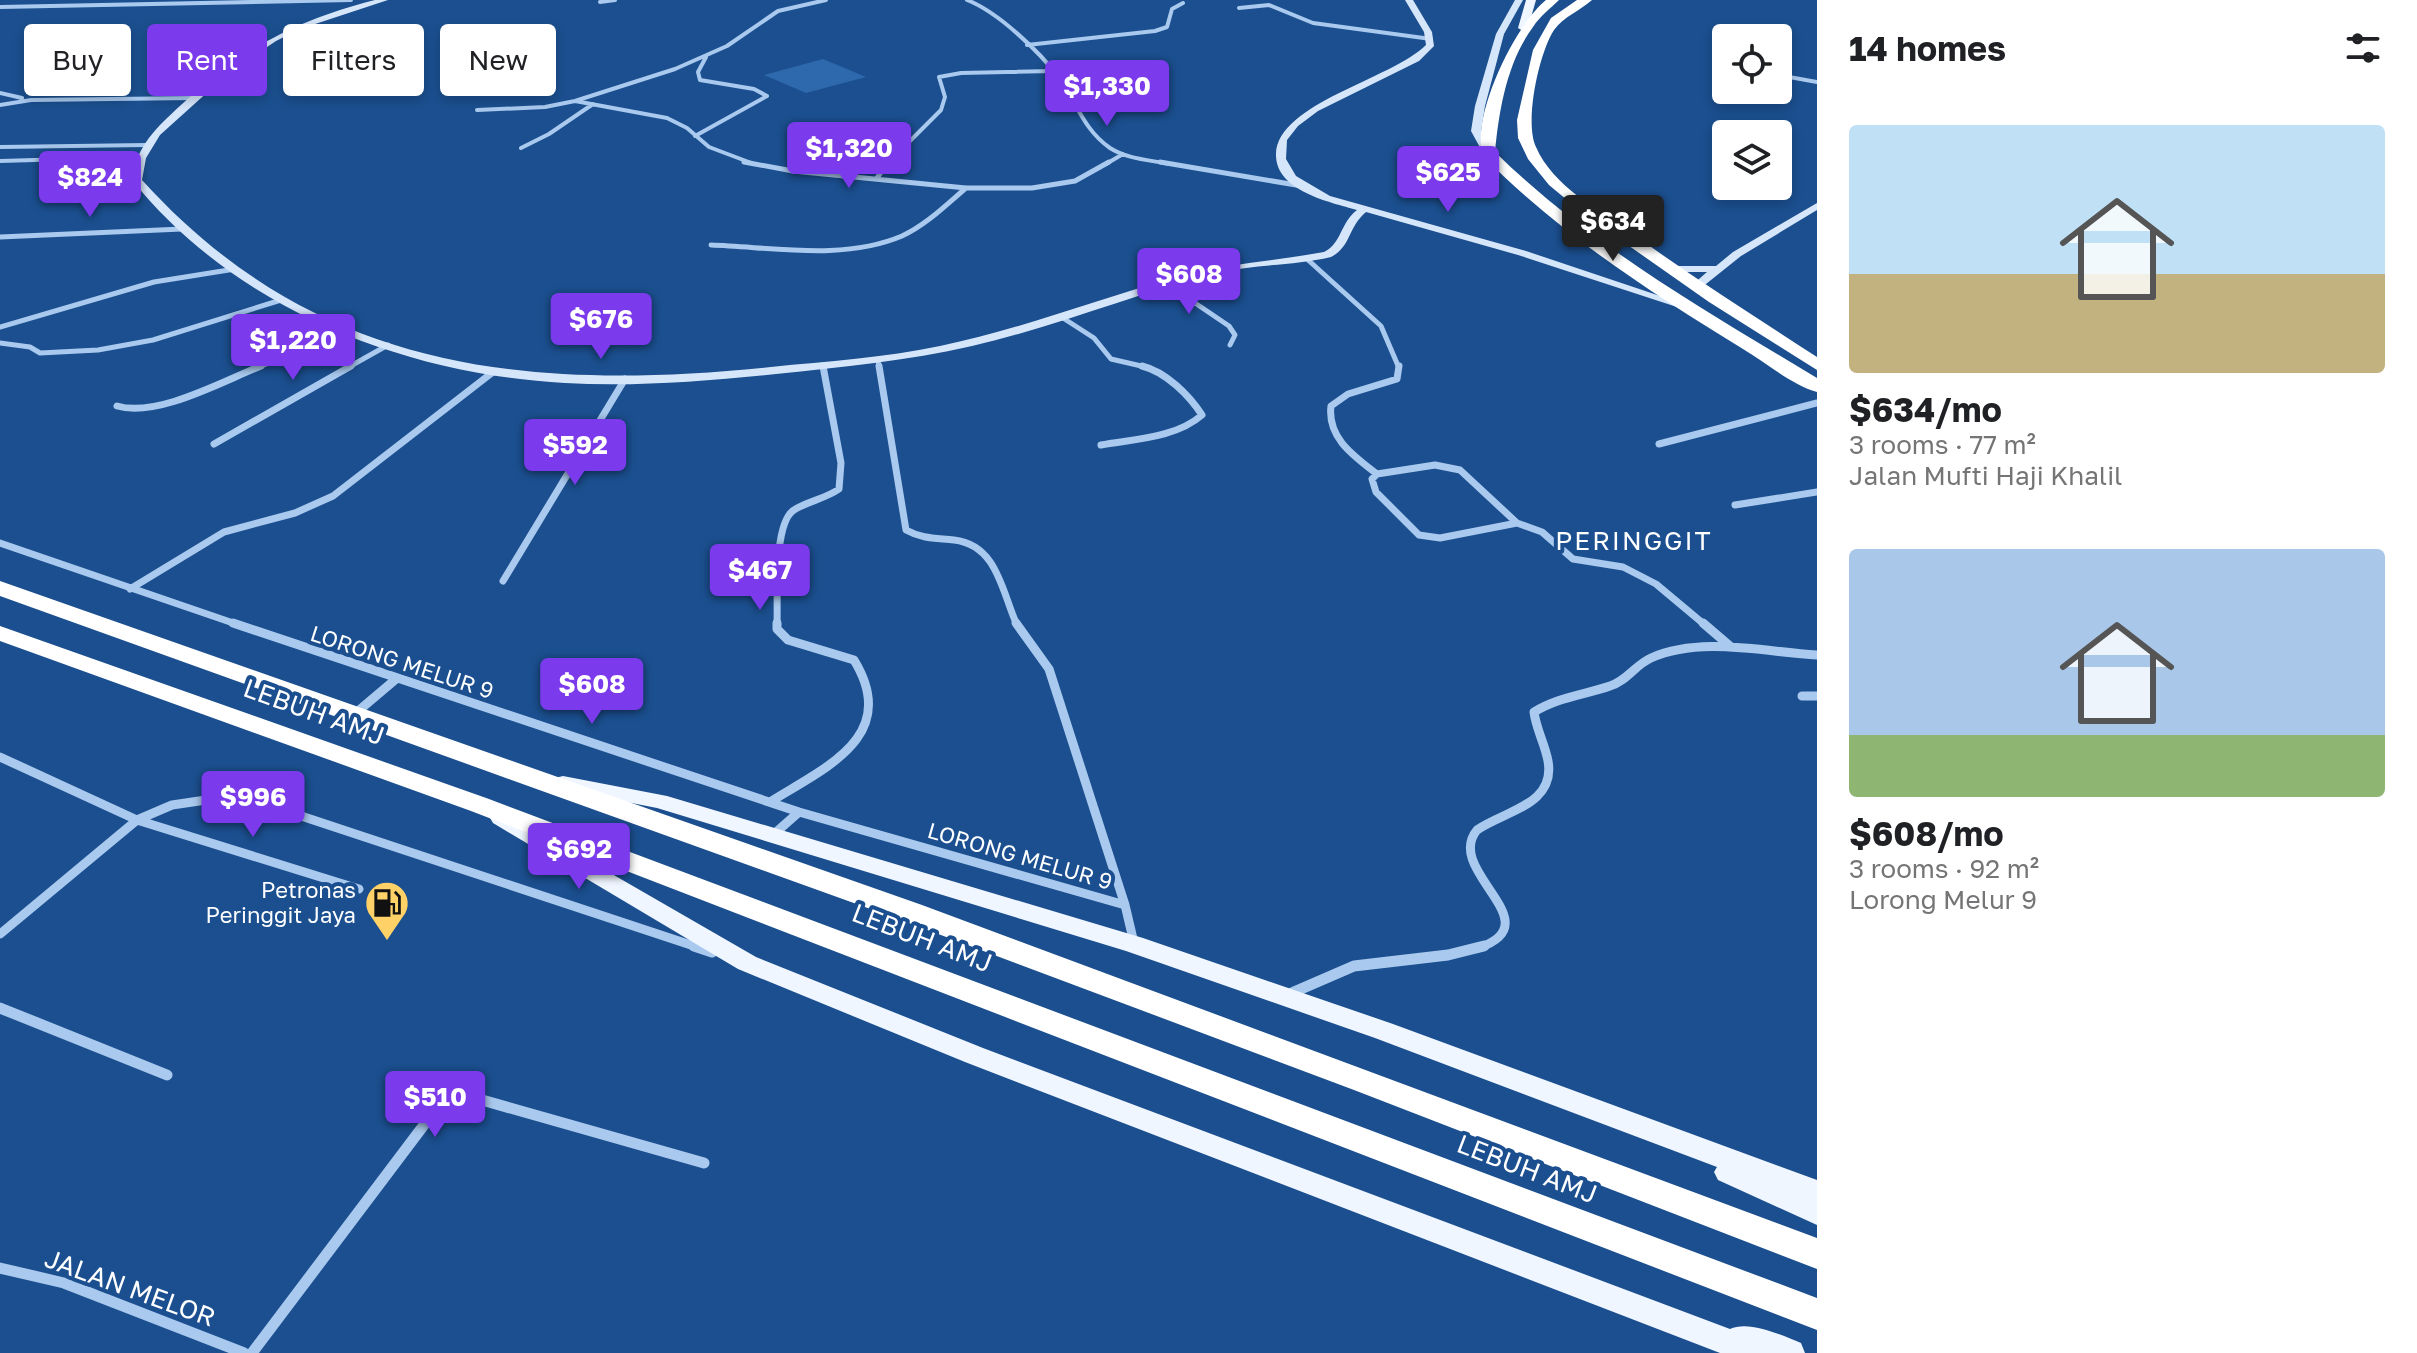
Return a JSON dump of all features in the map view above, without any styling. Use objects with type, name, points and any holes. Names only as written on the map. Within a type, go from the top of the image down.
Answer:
[{"type":"highway","points":[[1553,0],[1523,28],[1489,122],[1488,153],[1541,207],[1692,309],[1817,386]]},
{"type":"highway","points":[[1586,0],[1559,15],[1547,28],[1537,49],[1523,131],[1528,148],[1538,164],[1572,197],[1670,269],[1817,365]]},
{"type":"highway","name":"LEBUH AMJ","points":[[0,588],[357,712],[804,873],[1429,1104],[1817,1254]]},
{"type":"highway","name":"LEBUH AMJ","points":[[0,633],[480,805],[1817,1314]]},
{"type":"main road","points":[[1523,28],[1531,0]]},
{"type":"main road","points":[[545,780],[659,801],[1134,944],[1286,995],[1817,1192]]},
{"type":"main road","points":[[480,805],[747,963],[974,1055],[1650,1310],[1755,1353]]},
{"type":"main road","points":[[1590,1108],[1817,1213]]},
{"type":"main road","points":[[1650,1310],[1790,1353]]},
{"type":"street","points":[[70,8],[79,0]]},
{"type":"street","points":[[0,7],[351,0]]},
{"type":"street","points":[[380,0],[310,22],[271,39],[237,60],[147,145],[138,157],[137,180],[156,205],[182,229],[281,300],[349,332],[493,372],[625,379],[691,377],[823,366],[942,350],[1063,318],[1230,267],[1307,259],[1339,250],[1344,243],[1348,224],[1364,209]]},
{"type":"street","points":[[600,2],[615,0]]},
{"type":"street","points":[[477,110],[545,107],[575,101],[706,56],[778,11],[826,0]]},
{"type":"street","points":[[967,0],[985,7],[1027,45],[1053,71],[1089,131],[1123,154],[1302,186],[1364,209],[1522,253],[1692,309]]},
{"type":"street","points":[[1302,186],[1286,171],[1279,154],[1288,130],[1309,113],[1421,58],[1430,46],[1431,39],[1418,11],[1409,0]]},
{"type":"street","points":[[1488,153],[1476,131],[1480,106],[1500,34],[1519,0]]},
{"type":"street","points":[[1027,45],[1155,31],[1167,27],[1172,9],[1183,3]]},
{"type":"street","points":[[1239,8],[1269,5],[1313,23],[1431,39]]},
{"type":"street","points":[[695,136],[767,96],[754,89],[700,80],[698,72],[706,56]]},
{"type":"street","points":[[877,178],[917,131],[941,112],[946,91],[939,77],[961,73],[1053,71]]},
{"type":"street","points":[[1792,78],[1817,82]]},
{"type":"street","points":[[0,93],[31,100]]},
{"type":"street","points":[[0,105],[31,100],[194,98]]},
{"type":"street","points":[[575,101],[667,118],[678,122],[717,151],[745,162],[793,171],[966,188],[1032,188],[1075,181],[1123,154]]},
{"type":"street","points":[[521,148],[549,134],[593,104]]},
{"type":"street","points":[[0,147],[147,145]]},
{"type":"street","points":[[0,161],[138,157]]},
{"type":"street","points":[[711,245],[839,248],[886,243],[933,218],[966,188]]},
{"type":"street","points":[[1697,286],[1717,269],[1817,206]]},
{"type":"street","points":[[0,237],[182,229]]},
{"type":"street","points":[[1307,259],[1381,326],[1399,367],[1397,379],[1348,394],[1337,400],[1329,413],[1330,422],[1341,441],[1377,474]]},
{"type":"street","points":[[0,327],[154,282],[235,269]]},
{"type":"street","points":[[1670,269],[1717,269]]},
{"type":"street","points":[[1167,284],[1229,326],[1235,335],[1230,345]]},
{"type":"street","points":[[0,343],[30,347],[40,353],[66,353],[153,340],[281,300]]},
{"type":"street","points":[[1063,318],[1094,338],[1111,359],[1161,373],[1195,404],[1202,415],[1188,426],[1101,445]]},
{"type":"street","points":[[117,406],[130,410],[154,408],[349,332]]},
{"type":"street","points":[[214,444],[388,345]]},
{"type":"street","points":[[878,359],[906,530],[914,537],[959,540],[972,544],[984,552],[991,563],[1015,621],[1029,646],[1049,669],[1125,905]]},
{"type":"street","points":[[770,802],[840,758],[858,741],[866,720],[865,678],[854,660],[788,640],[777,629],[781,526],[792,511],[825,499],[839,489],[841,463],[823,366]]},
{"type":"street","points":[[130,589],[224,532],[295,513],[333,496],[493,372]]},
{"type":"street","points":[[503,581],[625,379]]},
{"type":"street","points":[[1659,444],[1817,403]]},
{"type":"street","points":[[1517,523],[1440,538],[1419,535],[1376,492],[1372,479],[1377,474],[1448,465],[1469,477],[1517,523],[1542,532],[1573,559],[1623,567],[1656,584],[1731,647]]},
{"type":"street","points":[[1735,505],[1817,492]]},
{"type":"street","name":"LORONG MELUR 9","points":[[0,543],[396,679],[799,812],[1125,905],[1134,944]]},
{"type":"street","points":[[1286,995],[1356,966],[1441,955],[1486,945],[1499,937],[1505,929],[1505,917],[1472,862],[1468,849],[1471,836],[1484,826],[1533,803],[1550,776],[1547,752],[1534,722],[1534,712],[1550,700],[1612,686],[1630,679],[1637,667],[1650,658],[1671,653],[1731,647],[1817,655]]},
{"type":"street","points":[[357,712],[396,679]]},
{"type":"street","points":[[1802,696],[1817,696]]},
{"type":"street","points":[[0,757],[137,820],[359,889]]},
{"type":"street","points":[[0,934],[137,820],[172,805],[206,800],[246,802],[280,809],[747,963]]},
{"type":"street","points":[[774,834],[799,812]]},
{"type":"street","points":[[0,1008],[167,1075]]},
{"type":"street","points":[[252,1353],[430,1117],[442,1107],[460,1101],[482,1100],[704,1163]]},
{"type":"street","name":"JALAN MELOR","points":[[0,1268],[64,1283],[244,1353]]},
{"type":"shaded area","points":[[823,59],[866,77],[806,93],[764,75]]},
{"type":"place","name":"Petronas Peringgit Jaya","points":[[387,942]]},
{"type":"district","name":"PERINGGIT","points":[[1634,541]]}]
